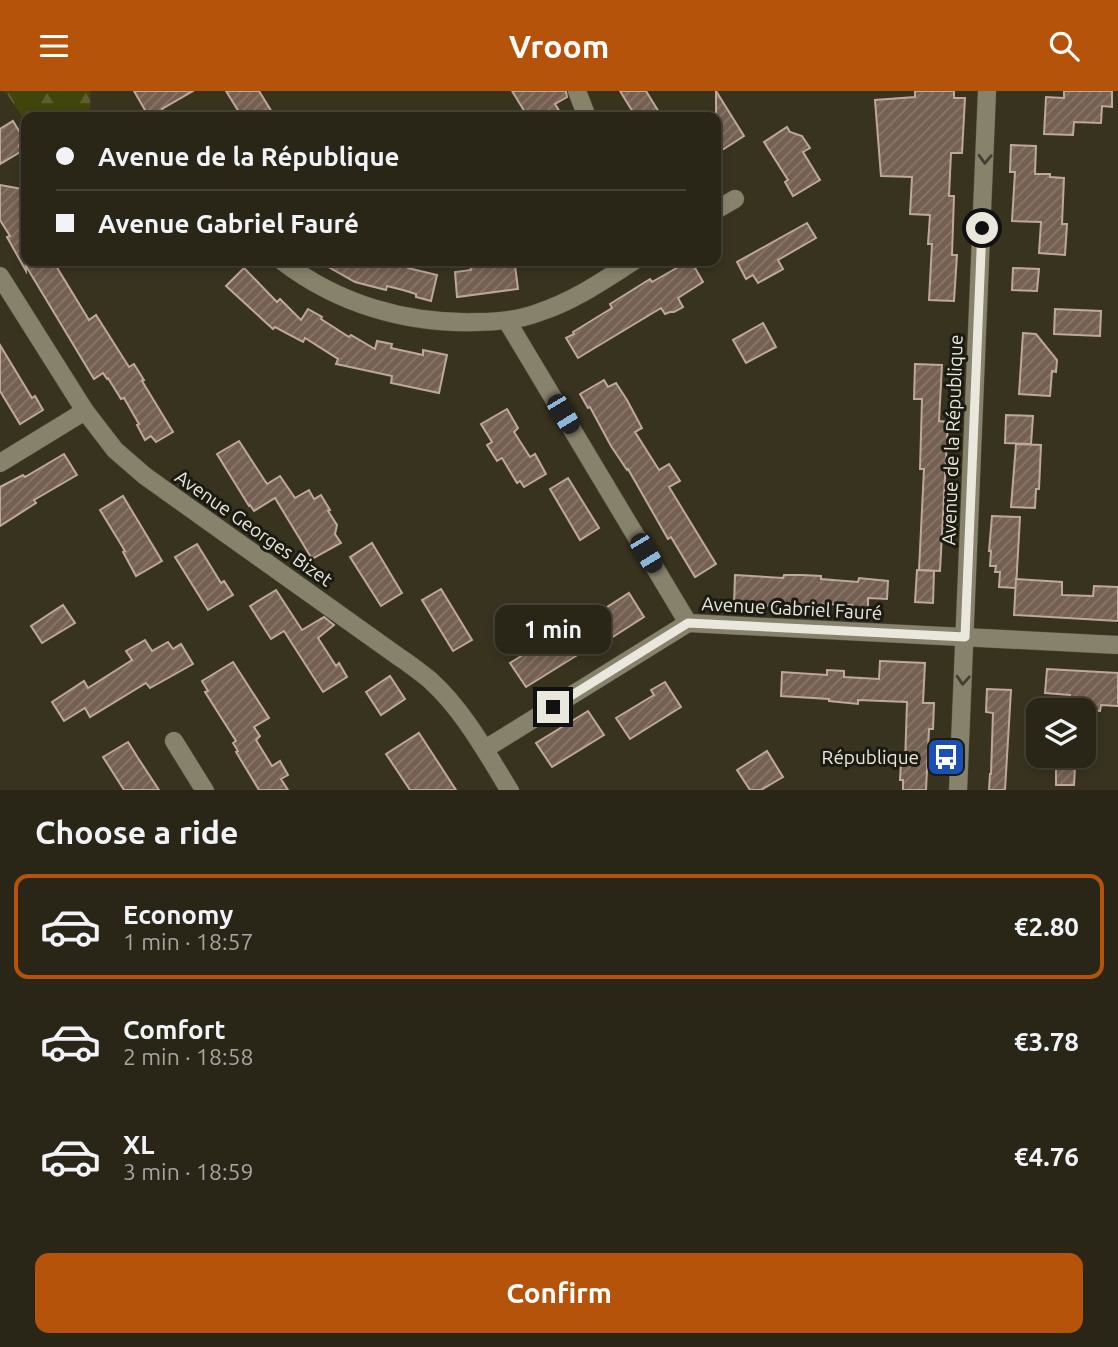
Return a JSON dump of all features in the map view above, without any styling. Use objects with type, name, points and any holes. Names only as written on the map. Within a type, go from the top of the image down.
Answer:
[{"type":"street","points":[[577,91],[585,112]]},
{"type":"street","name":"Avenue de la République","points":[[957,790],[988,91]]},
{"type":"street","points":[[721,207],[735,198]]},
{"type":"street","points":[[289,266],[310,280],[363,306],[402,317],[455,322],[508,321],[543,312],[576,297],[626,266]]},
{"type":"street","name":"Avenue Georges Bizet","points":[[0,276],[85,411],[115,450],[145,476],[430,681],[456,707],[510,790]]},
{"type":"street","points":[[508,321],[688,623]]},
{"type":"street","points":[[0,463],[85,411]]},
{"type":"street","name":"Avenue Gabriel Fauré","points":[[485,750],[688,623],[1118,645]]},
{"type":"street","points":[[174,740],[205,790]]},
{"type":"green space","points":[[0,91],[91,91],[89,112],[21,112],[21,115],[7,94]]},
{"type":"building","points":[[134,91],[193,91],[162,109],[164,112],[146,112]]},
{"type":"building","points":[[226,91],[259,91],[272,112],[239,112]]},
{"type":"building","points":[[512,91],[566,91],[567,97],[555,104],[560,112],[525,112]]},
{"type":"building","points":[[620,91],[646,91],[659,112],[633,112]]},
{"type":"building","points":[[716,91],[744,136],[721,151],[721,112],[716,112]]},
{"type":"building","points":[[915,91],[954,91],[954,98],[965,98],[962,153],[951,153],[949,196],[954,196],[952,255],[957,255],[954,301],[929,300],[932,244],[928,244],[930,215],[910,214],[912,177],[881,176],[875,100],[915,97]]},
{"type":"building","points":[[1064,91],[1112,91],[1112,107],[1102,106],[1101,123],[1074,122],[1073,135],[1044,134],[1046,97],[1064,98]]},
{"type":"building","points":[[13,121],[21,134],[21,152],[0,164],[0,129]]},
{"type":"building","points":[[787,127],[790,132],[802,136],[810,148],[803,152],[820,180],[793,196],[785,182],[788,180],[764,142]]},
{"type":"building","points":[[1011,145],[1036,146],[1035,174],[1064,178],[1062,224],[1067,224],[1065,255],[1039,253],[1041,222],[1012,221],[1015,172],[1010,172]]},
{"type":"building","points":[[0,185],[21,189],[21,262],[7,237],[10,236],[0,220]]},
{"type":"building","points":[[807,223],[816,238],[778,260],[783,269],[758,283],[753,275],[746,279],[737,262]]},
{"type":"building","points":[[26,266],[56,266],[89,320],[96,315],[129,367],[134,364],[173,432],[156,442],[151,436],[145,440],[124,398],[121,399],[108,378],[103,373],[94,379]]},
{"type":"building","points":[[327,266],[409,266],[437,275],[431,301],[387,286],[386,290],[355,282]]},
{"type":"building","points":[[471,266],[515,266],[518,289],[457,297],[455,272],[471,270]]},
{"type":"building","points":[[680,266],[694,266],[703,282],[678,298],[683,307],[665,314],[661,308],[578,358],[566,338],[612,308],[610,304],[650,279],[652,282]]},
{"type":"building","points":[[244,268],[277,302],[280,299],[301,320],[308,309],[349,337],[351,335],[375,349],[377,341],[392,344],[391,348],[423,355],[423,350],[447,355],[439,393],[391,383],[392,376],[336,364],[338,359],[305,338],[303,342],[275,327],[273,329],[226,286]]},
{"type":"building","points":[[1013,268],[1039,269],[1037,291],[1012,290]]},
{"type":"building","points":[[1055,309],[1101,311],[1100,336],[1054,334]]},
{"type":"building","points":[[763,323],[776,347],[746,363],[733,340]]},
{"type":"building","points":[[1023,333],[1036,334],[1057,360],[1056,372],[1052,371],[1050,396],[1019,394]]},
{"type":"building","points":[[0,345],[32,398],[35,396],[43,410],[20,424],[0,391]]},
{"type":"building","points":[[915,364],[942,365],[939,421],[948,422],[940,571],[919,570],[924,469],[920,469],[922,399],[914,399]]},
{"type":"building","points":[[604,380],[608,387],[616,383],[627,400],[642,428],[635,432],[659,470],[669,464],[680,481],[669,487],[716,564],[695,577],[671,537],[668,539],[628,469],[580,394]]},
{"type":"building","points":[[507,409],[518,428],[514,432],[530,457],[535,454],[546,474],[524,487],[520,481],[517,483],[502,458],[497,461],[487,445],[492,442],[481,424]]},
{"type":"building","points":[[1006,415],[1033,416],[1031,444],[1005,443]]},
{"type":"building","points":[[239,441],[267,484],[280,476],[295,498],[309,490],[314,499],[321,495],[337,525],[335,534],[341,543],[312,559],[275,498],[254,511],[249,506],[217,454]]},
{"type":"building","points":[[1016,444],[1041,445],[1039,489],[1036,489],[1035,508],[1011,507]]},
{"type":"building","points":[[64,454],[77,475],[34,500],[36,503],[0,526],[0,487],[23,475],[25,477]]},
{"type":"building","points":[[568,478],[599,528],[580,540],[550,489]]},
{"type":"building","points":[[123,496],[162,561],[136,576],[123,552],[125,551],[100,510]]},
{"type":"building","points":[[992,516],[1020,517],[1016,588],[999,587],[1000,572],[995,572],[996,566],[990,566]]},
{"type":"building","points":[[372,543],[402,593],[381,606],[350,557]]},
{"type":"building","points":[[197,544],[221,583],[224,581],[233,595],[208,610],[175,557]]},
{"type":"building","points":[[917,570],[934,571],[933,603],[915,602]]},
{"type":"building","points":[[735,575],[783,578],[784,575],[802,575],[858,582],[859,578],[888,581],[887,599],[868,598],[868,610],[853,609],[852,605],[823,604],[822,608],[734,605]]},
{"type":"building","points":[[1016,579],[1062,582],[1062,595],[1093,596],[1094,586],[1118,587],[1118,621],[1014,615]]},
{"type":"building","points":[[441,589],[472,640],[453,651],[422,600]]},
{"type":"building","points":[[276,590],[302,630],[324,617],[334,625],[318,638],[336,666],[339,663],[347,677],[323,692],[284,631],[271,639],[250,606]]},
{"type":"building","points":[[629,593],[644,617],[526,687],[510,663],[563,630],[565,634]]},
{"type":"building","points":[[63,605],[75,623],[42,643],[31,626]]},
{"type":"building","points":[[145,640],[152,651],[168,642],[173,649],[181,644],[193,664],[150,688],[146,683],[90,717],[85,708],[64,721],[52,702],[84,681],[88,688],[132,660],[126,651]]},
{"type":"building","points":[[880,661],[925,663],[923,703],[934,703],[933,729],[929,729],[926,790],[903,790],[903,780],[900,780],[901,763],[905,764],[907,702],[858,700],[858,704],[781,696],[782,672],[827,675],[827,670],[844,671],[844,677],[879,679]]},
{"type":"building","points":[[233,662],[269,718],[254,727],[260,736],[256,740],[272,766],[280,761],[288,775],[281,779],[288,790],[259,790],[236,752],[238,751],[233,743],[236,741],[205,692],[208,691],[202,681]]},
{"type":"building","points":[[1047,669],[1118,673],[1118,706],[1101,705],[1100,711],[1096,711],[1096,698],[1070,698],[1070,695],[1045,693]]},
{"type":"building","points":[[390,676],[405,699],[381,715],[366,692]]},
{"type":"building","points":[[665,682],[681,707],[630,739],[616,718],[654,695],[651,690]]},
{"type":"building","points":[[987,689],[1011,690],[1005,790],[989,790],[993,713],[986,712]]},
{"type":"building","points":[[588,711],[604,735],[552,767],[536,743]]},
{"type":"building","points":[[419,733],[456,790],[410,790],[386,754]]},
{"type":"building","points":[[128,742],[159,790],[124,790],[103,757]]},
{"type":"building","points":[[767,751],[783,777],[761,790],[750,790],[737,770]]},
{"type":"building","points":[[1056,768],[1075,768],[1074,785],[1056,785]]},
{"type":"place","name":"République","points":[[946,757]]},
{"type":"route","points":[[553,707],[688,623],[965,637],[982,228]]}]
